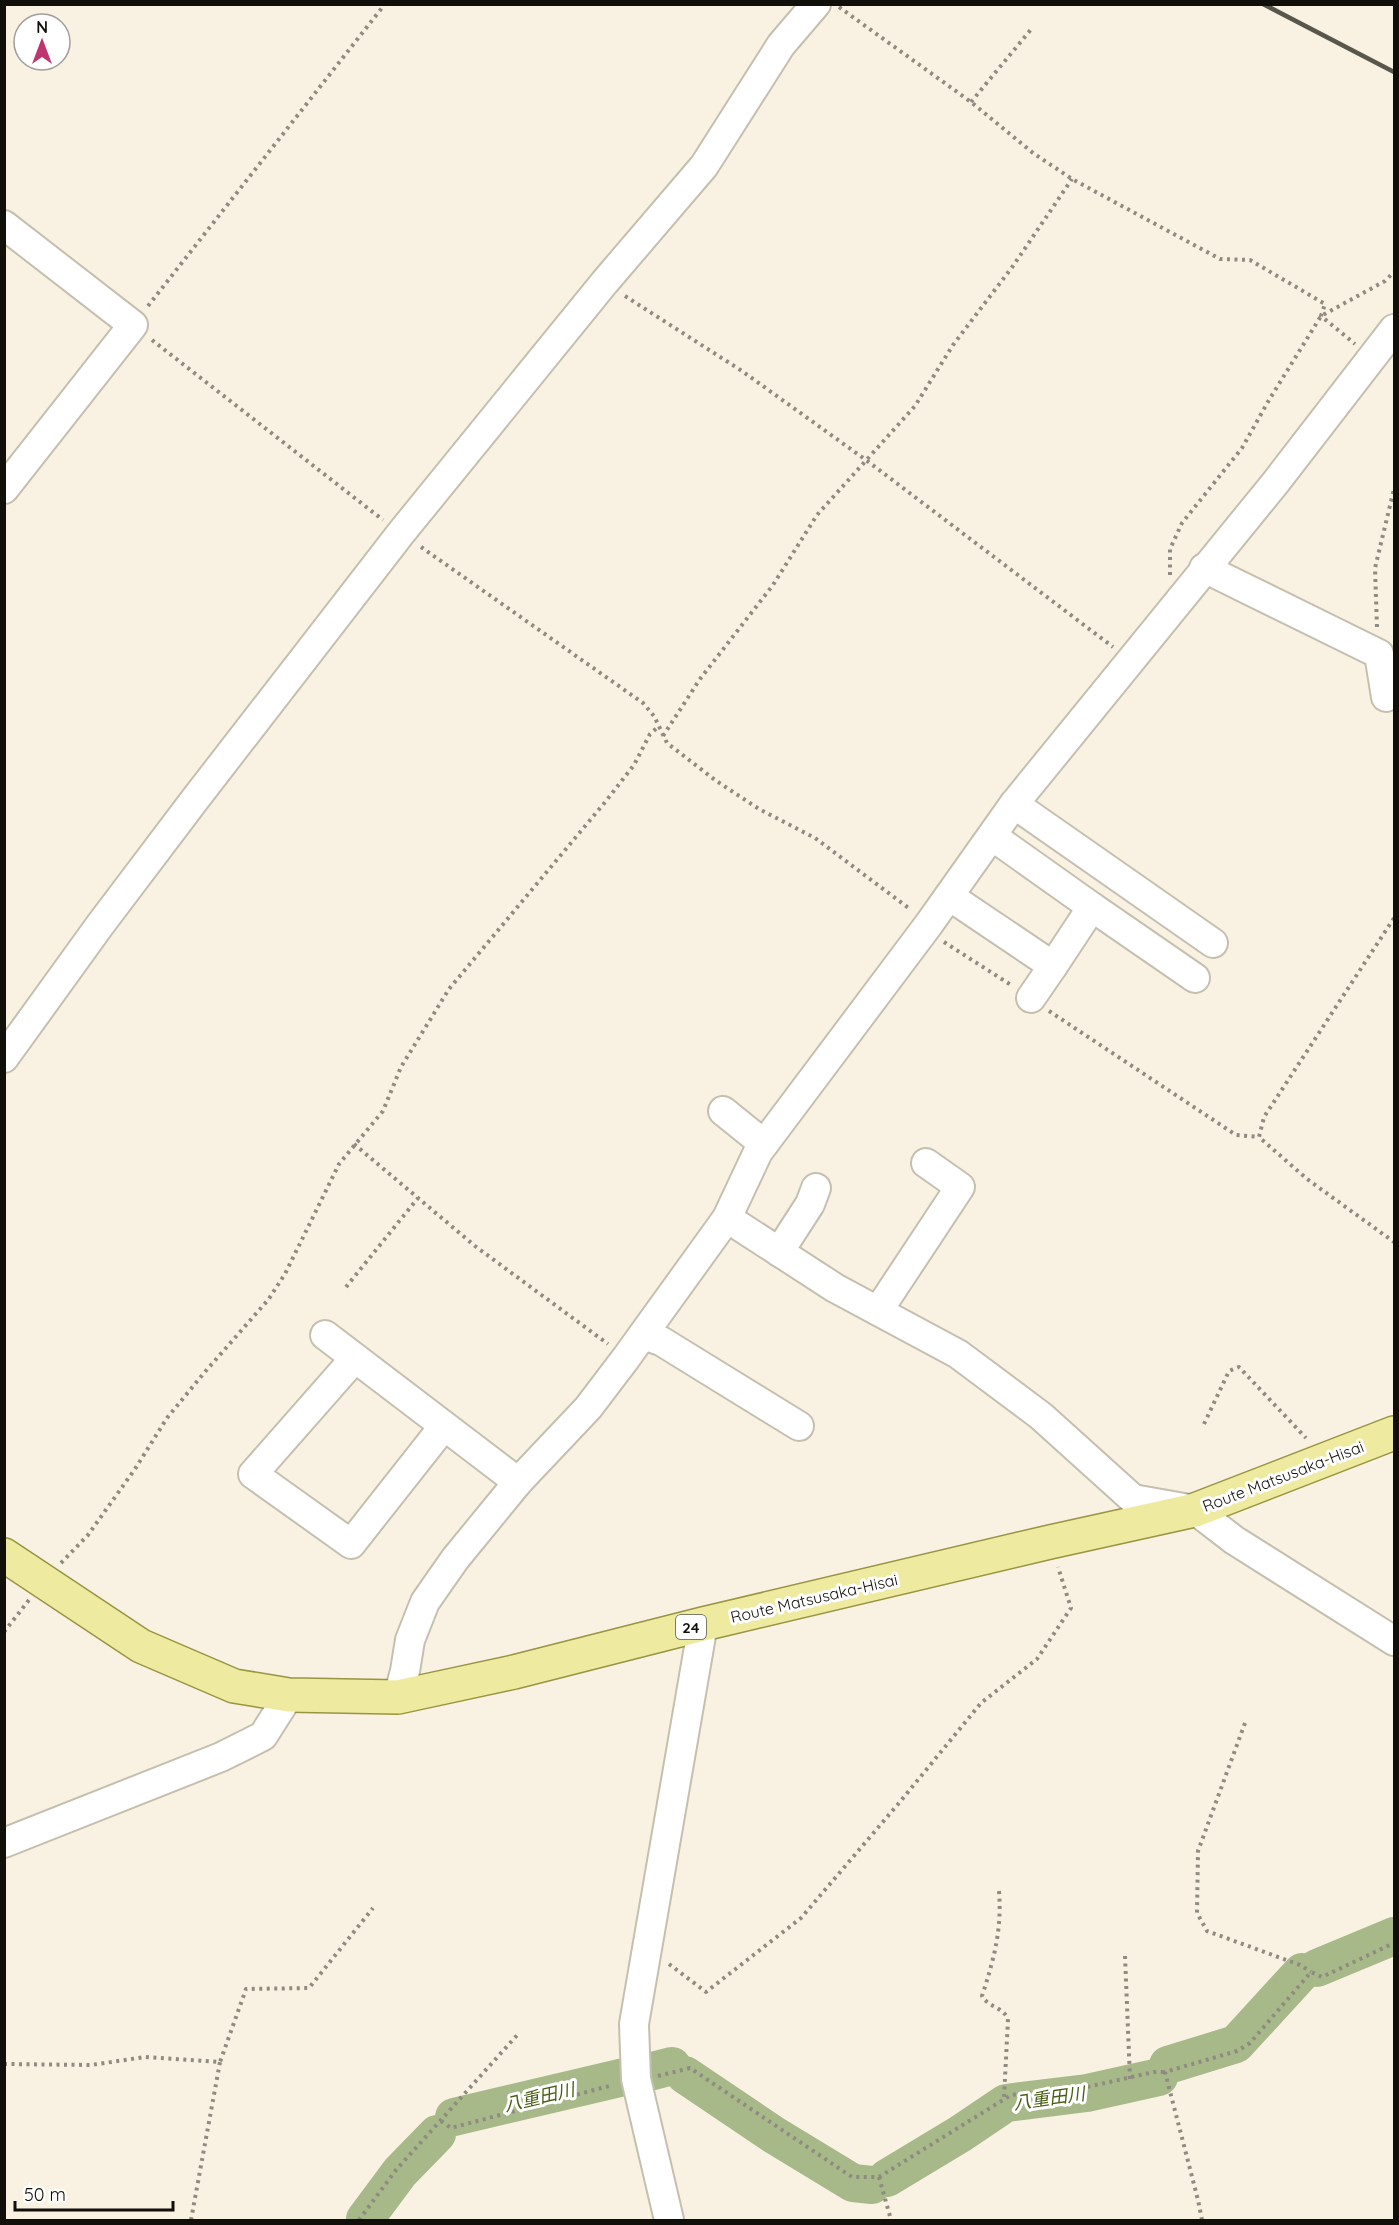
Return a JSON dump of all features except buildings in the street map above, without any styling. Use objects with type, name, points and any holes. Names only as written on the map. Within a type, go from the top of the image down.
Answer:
[{"type":"main road","name":"Route Matsusaka-Hisai","points":[[4,1555],[141,1646],[234,1686],[289,1695],[354,1698],[398,1697],[514,1672],[703,1624],[1195,1510],[1395,1433]]},
{"type":"street","points":[[4,1058],[196,798],[401,533],[604,283],[705,166],[781,45],[816,4]]},
{"type":"street","points":[[4,225],[133,325],[4,489]]},
{"type":"street","points":[[398,1697],[410,1640],[425,1602],[455,1559],[518,1482],[588,1408],[634,1346],[727,1218],[758,1152],[929,924],[1014,804],[1276,482],[1395,330]]},
{"type":"street","points":[[1204,568],[1379,654],[1386,697]]},
{"type":"street","points":[[1014,804],[1213,944]]},
{"type":"street","points":[[992,836],[1195,978]]},
{"type":"street","points":[[949,896],[1053,966]]},
{"type":"street","points":[[1031,998],[1092,906]]},
{"type":"street","points":[[723,1111],[764,1144]]},
{"type":"street","points":[[878,1311],[960,1187],[926,1163]]},
{"type":"street","points":[[779,1252],[810,1204],[816,1188]]},
{"type":"street","points":[[727,1218],[835,1287],[958,1354],[1041,1416],[1133,1499],[1195,1510],[1234,1540],[1395,1641]]},
{"type":"street","points":[[325,1335],[518,1482]]},
{"type":"street","points":[[634,1346],[662,1341],[799,1426]]},
{"type":"street","points":[[355,1358],[253,1474],[351,1544],[444,1426]]},
{"type":"street","points":[[669,2220],[636,2079],[634,2024],[703,1624]]},
{"type":"street","points":[[4,1843],[221,1757],[263,1736],[289,1695]]},
{"type":"path","points":[[133,325],[385,4]]},
{"type":"path","points":[[836,4],[1072,179],[1220,259],[1250,260],[1325,304],[1321,316],[1242,448],[1182,523],[1170,549],[1169,570],[1174,605]]},
{"type":"path","points":[[970,102],[1033,27]]},
{"type":"path","points":[[1072,179],[1013,266],[953,345],[915,406],[817,515],[773,585],[700,679],[662,736],[715,780],[759,809],[815,838],[929,924],[930,933],[1236,1135],[1259,1137],[1307,1179],[1395,1242]]},
{"type":"path","points":[[1321,316],[1385,281],[1395,272]]},
{"type":"path","points":[[604,283],[742,371],[866,460],[1130,660]]},
{"type":"path","points":[[1321,316],[1372,358]]},
{"type":"path","points":[[1379,654],[1374,568],[1395,489]]},
{"type":"path","points":[[4,1632],[43,1582],[88,1535],[135,1469],[167,1418],[268,1300],[285,1274],[339,1164],[383,1111],[401,1067],[449,989],[606,801],[634,765],[650,735],[659,726]]},
{"type":"path","points":[[1259,1137],[1264,1117],[1395,918]]},
{"type":"path","points":[[354,1144],[475,1246],[634,1346]]},
{"type":"path","points":[[346,1287],[418,1198]]},
{"type":"path","points":[[1204,1424],[1229,1371],[1239,1367],[1327,1460]]},
{"type":"path","points":[[646,1948],[706,1992],[801,1918],[981,1703],[1037,1659],[1071,1608],[1050,1542]]},
{"type":"path","points":[[1245,1723],[1198,1851],[1197,1913],[1207,1930],[1300,1965],[1322,1977],[1395,1943]]},
{"type":"path","points":[[999,1891],[999,1940],[982,1996],[984,2000],[1004,2012],[1008,2019],[1004,2098]]},
{"type":"path","points":[[191,2220],[220,2062],[246,1989],[309,1988],[373,1908]]},
{"type":"path","points":[[1125,1956],[1130,2079]]},
{"type":"path","points":[[441,2121],[451,2128],[636,2079],[690,2068],[852,2176],[879,2176],[1011,2095],[1130,2079],[1154,2072],[1165,2072],[1237,2051],[1250,2043],[1311,1972]]},
{"type":"path","points":[[359,2220],[396,2170],[519,2033]]},
{"type":"path","points":[[4,2064],[91,2065],[145,2056],[220,2062]]},
{"type":"path","points":[[1165,2072],[1202,2220]]},
{"type":"path","points":[[879,2176],[891,2220]]},
{"type":"waterway","name":"八重田川","points":[[1317,1968],[1394,1936]]},
{"type":"waterway","name":"八重田川","points":[[1168,2065],[1236,2044],[1302,1972]]},
{"type":"waterway","name":"八重田川","points":[[649,2072],[672,2066]]},
{"type":"waterway","name":"八重田川","points":[[685,2075],[774,2135],[853,2183],[872,2185]]},
{"type":"waterway","name":"八重田川","points":[[454,2117],[624,2077]]},
{"type":"waterway","name":"八重田川","points":[[887,2178],[1006,2103],[1087,2093],[1159,2077]]},
{"type":"waterway","name":"八重田川","points":[[365,2219],[400,2172],[437,2134]]},
{"type":"railway","points":[[1263,4],[1394,72]]}]
